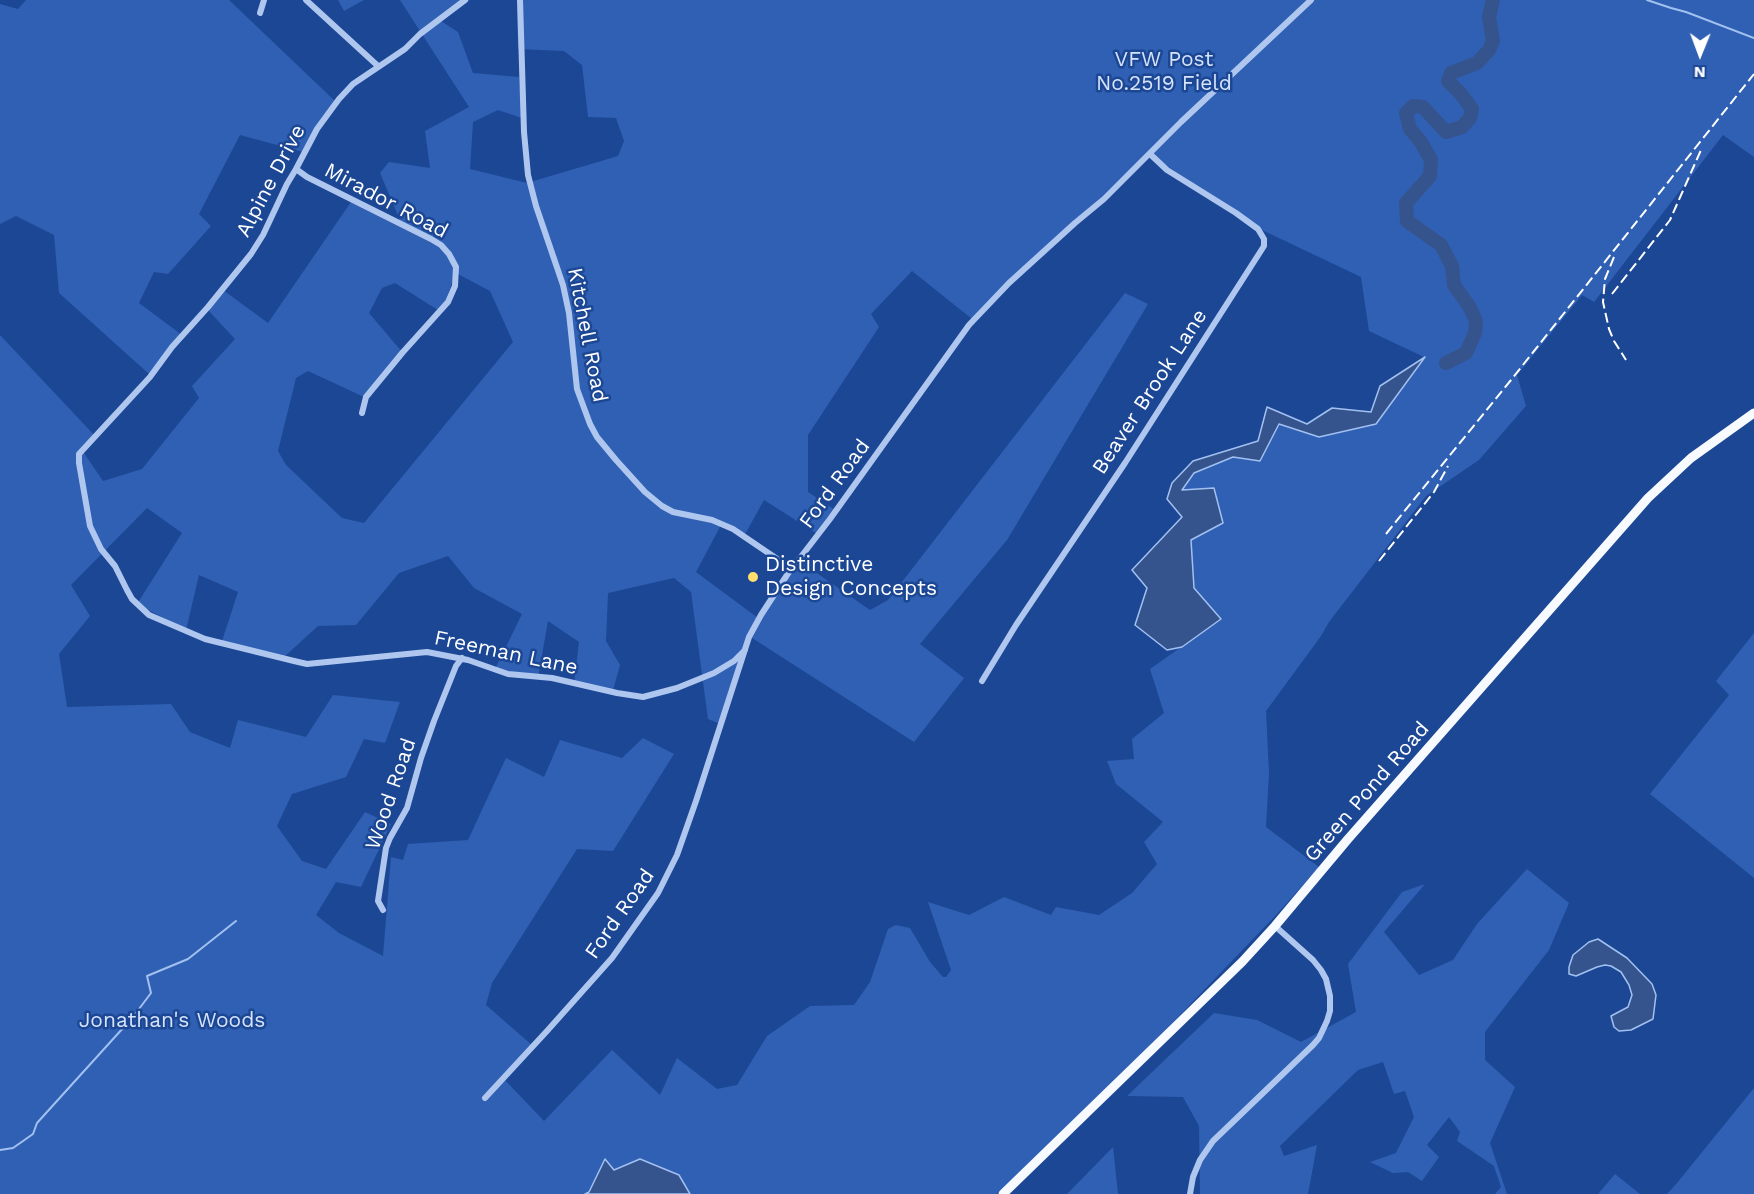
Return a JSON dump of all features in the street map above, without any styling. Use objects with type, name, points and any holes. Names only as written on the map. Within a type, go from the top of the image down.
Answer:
[{"type":"main road","name":"Green Pond Road","points":[[1003,1194],[1207,998],[1275,926],[1348,839],[1648,498],[1691,458],[1754,413]]},
{"type":"street","points":[[260,13],[264,0]]},
{"type":"street","points":[[306,0],[378,66]]},
{"type":"street","name":"Alpine Drive","points":[[79,454],[150,377],[172,346],[208,308],[251,254],[317,129],[339,99],[353,84],[405,48],[465,0]]},
{"type":"street","name":"Kitchell Road","points":[[520,0],[524,132],[528,175],[563,285],[569,313],[577,389],[590,424],[597,437],[616,460],[645,492],[662,506],[673,512],[712,520],[733,529],[792,569]]},
{"type":"street","name":"Ford Road","points":[[485,1098],[612,958],[658,893],[672,867],[696,801],[749,637],[761,615],[969,325],[1009,284],[1104,199],[1181,122],[1311,0]]},
{"type":"street","name":"Beaver Brook Lane","points":[[982,681],[1264,246],[1264,239],[1258,229],[1167,170],[1150,154]]},
{"type":"street","name":"Mirador Road","points":[[296,169],[306,177],[441,245],[456,267],[455,286],[448,302],[366,397],[362,413]]},
{"type":"street","name":"Freeman Lane","points":[[79,454],[90,526],[101,549],[120,573],[132,598],[149,615],[205,639],[307,663],[427,652],[462,658],[507,674],[552,678],[643,697],[677,688],[714,673],[734,661],[745,650]]},
{"type":"street","name":"Wood Road","points":[[383,910],[378,901],[386,848],[407,808],[427,739],[456,666],[462,658]]},
{"type":"street","points":[[1190,1194],[1193,1177],[1200,1160],[1213,1141],[1320,1038],[1327,1021],[1330,996],[1326,979],[1313,960],[1275,926]]},
{"type":"green space","points":[[26,0],[229,0],[336,102],[303,152],[240,135],[199,214],[211,226],[168,274],[154,272],[139,303],[182,335],[149,374],[59,293],[54,235],[16,216],[0,224],[0,4],[18,9]]},
{"type":"green space","points":[[338,0],[364,0],[344,11]]},
{"type":"green space","points":[[400,0],[470,0],[441,21],[458,32],[473,73],[519,77],[522,118],[498,110],[473,122],[470,169],[527,183],[618,156],[624,141],[616,118],[588,117],[582,65],[564,51],[518,49],[517,0],[1754,0],[1754,157],[1723,135],[1594,302],[1582,295],[1517,375],[1526,406],[1479,460],[1426,496],[1329,622],[1266,711],[1269,773],[1266,827],[1319,867],[1157,1039],[997,1194],[690,1194],[679,1175],[607,1194],[0,1194],[0,335],[96,437],[82,450],[103,481],[142,469],[199,398],[192,386],[235,339],[207,309],[223,290],[268,323],[353,199],[402,225],[380,173],[389,162],[430,168],[425,131],[469,107]],"holes":[[[1148,153],[1262,230],[1361,277],[1369,331],[1424,357],[1376,424],[1319,437],[1279,424],[1260,461],[1233,457],[1194,473],[1182,490],[1215,489],[1223,523],[1191,540],[1194,588],[1221,619],[1150,669],[1164,713],[1132,739],[1134,759],[1107,761],[1116,784],[1163,822],[1144,842],[1157,864],[1132,893],[1099,915],[1056,907],[1051,915],[1004,897],[969,915],[928,902],[951,970],[946,977],[943,977],[930,962],[910,928],[896,925],[888,929],[870,982],[854,1005],[810,1006],[767,1036],[737,1085],[717,1089],[677,1058],[660,1095],[612,1050],[544,1121],[502,1077],[533,1046],[486,1005],[492,983],[577,849],[613,851],[674,754],[643,738],[622,758],[560,740],[544,777],[506,758],[468,840],[408,844],[403,860],[391,857],[383,956],[339,933],[316,915],[336,882],[361,887],[391,824],[365,812],[326,869],[302,861],[277,826],[292,794],[346,777],[364,739],[385,743],[400,702],[333,695],[306,737],[238,720],[230,748],[190,732],[171,704],[67,707],[59,654],[90,616],[71,585],[147,508],[182,533],[137,604],[186,630],[199,575],[238,592],[221,644],[283,658],[318,626],[356,625],[399,573],[448,556],[474,588],[522,614],[494,671],[538,678],[548,621],[579,642],[574,684],[612,694],[620,665],[606,641],[608,593],[674,578],[691,592],[708,719],[720,724],[749,636],[914,742],[964,678],[920,644],[1007,540],[1148,304],[1125,293],[888,600],[870,610],[798,560],[758,618],[696,572],[721,525],[744,536],[764,500],[819,535],[835,510],[808,492],[808,435],[879,327],[871,314],[912,271],[972,319]],[[456,273],[490,291],[513,342],[364,523],[342,518],[286,465],[278,451],[296,378],[308,371],[364,397],[403,353],[369,313],[382,288],[395,283],[441,312]]]},
{"type":"green space","points":[[1754,633],[1754,878],[1650,794],[1729,695],[1716,681]]},
{"type":"green space","points":[[1527,869],[1569,903],[1549,950],[1485,1032],[1485,1060],[1515,1087],[1490,1143],[1507,1194],[1495,1194],[1501,1187],[1494,1166],[1457,1141],[1460,1132],[1449,1117],[1427,1145],[1439,1157],[1422,1181],[1408,1172],[1393,1173],[1370,1162],[1396,1153],[1414,1117],[1405,1091],[1394,1094],[1383,1062],[1358,1070],[1280,1146],[1284,1156],[1317,1145],[1308,1194],[1200,1194],[1199,1126],[1183,1097],[1127,1096],[1214,1013],[1257,1020],[1301,1042],[1356,1012],[1348,964],[1402,892],[1425,884],[1384,932],[1419,975],[1453,960],[1477,924]]},
{"type":"green space","points":[[1754,1088],[1754,1194],[1667,1194],[1677,1183]]},
{"type":"green space","points":[[1113,1147],[1118,1194],[1067,1194]]},
{"type":"green space","points":[[1615,1174],[1640,1194],[1598,1194]]},
{"type":"shaded area","points":[[1425,357],[1376,424],[1319,437],[1279,424],[1260,461],[1233,457],[1194,473],[1182,490],[1214,488],[1223,523],[1191,540],[1194,588],[1221,619],[1182,647],[1167,650],[1135,625],[1147,588],[1132,570],[1182,517],[1167,499],[1172,483],[1193,461],[1258,441],[1267,407],[1307,424],[1332,408],[1371,412],[1380,386]]},
{"type":"shaded area","points":[[1598,939],[1627,958],[1652,984],[1656,995],[1653,1019],[1631,1030],[1619,1031],[1614,1027],[1611,1016],[1628,1007],[1632,995],[1621,972],[1611,966],[1597,967],[1576,976],[1569,974],[1573,955],[1589,942]]},
{"type":"shaded area","points":[[605,1159],[614,1170],[640,1159],[679,1175],[690,1194],[585,1194],[589,1192]]},
{"type":"waterway","points":[[1446,363],[1466,353],[1475,333],[1476,321],[1469,306],[1454,285],[1452,266],[1441,245],[1407,221],[1406,203],[1430,176],[1431,160],[1421,142],[1410,129],[1406,113],[1413,106],[1423,107],[1446,132],[1462,127],[1470,118],[1472,109],[1448,81],[1451,73],[1477,63],[1489,50],[1493,41],[1489,17],[1493,0]]},
{"type":"waterway","points":[[1647,0],[1754,38]]},
{"type":"waterway","points":[[0,1150],[13,1148],[33,1134],[37,1123],[133,1017],[151,993],[147,976],[188,959],[236,921]]},
{"type":"railway","points":[[1386,534],[1754,74]]},
{"type":"railway","points":[[1612,294],[1670,220],[1701,150]]},
{"type":"railway","points":[[1614,257],[1605,279],[1603,302],[1609,329],[1626,360]]},
{"type":"railway","points":[[1379,561],[1434,492],[1448,466]]},
{"type":"place","name":"Distinctive Design Concepts","points":[[753,577]]},
{"type":"park label","name":"VFW Post No.2519 Field","points":[[1164,72]]},
{"type":"park label","name":"Jonathan's Woods","points":[[172,1021]]}]
